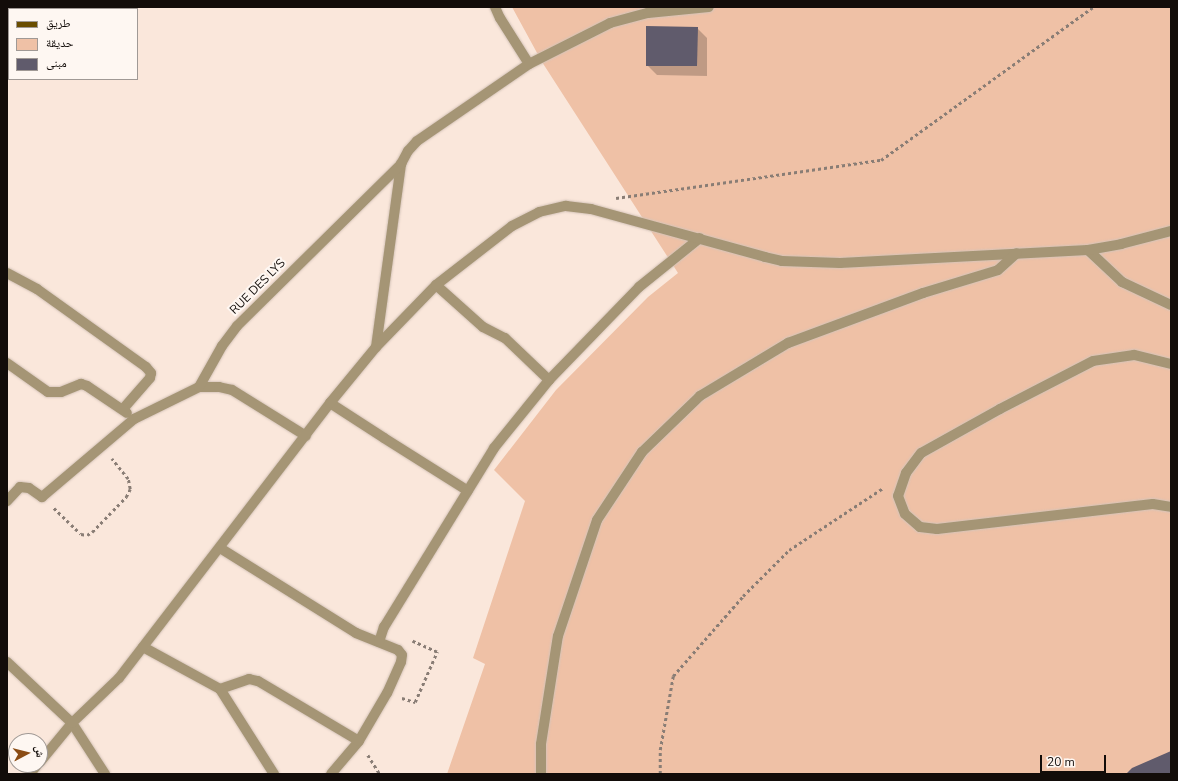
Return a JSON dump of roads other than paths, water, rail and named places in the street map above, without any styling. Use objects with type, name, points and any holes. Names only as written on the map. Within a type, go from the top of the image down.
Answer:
[{"type":"street","points":[[495,7],[500,18],[529,64]]},
{"type":"street","name":"RUE DES LYS","points":[[199,387],[222,346],[237,326],[401,164],[408,151],[417,141],[529,64],[610,23],[648,14],[709,7]]},
{"type":"street","points":[[376,347],[401,164]]},
{"type":"street","points":[[48,752],[72,723],[119,678],[330,403],[376,347],[436,285],[512,226],[540,212],[566,206],[591,209],[782,261],[840,263],[1088,250],[1121,244],[1171,231]]},
{"type":"street","points":[[379,642],[384,627],[494,448],[549,380],[639,287],[700,238]]},
{"type":"street","points":[[1088,250],[1122,282],[1171,305]]},
{"type":"street","points":[[541,774],[541,744],[558,636],[597,520],[642,452],[700,396],[788,343],[923,293],[998,270],[1017,253]]},
{"type":"street","points":[[7,273],[37,289],[146,367],[151,373],[150,378],[123,409]]},
{"type":"street","points":[[436,285],[483,327],[505,338],[549,380]]},
{"type":"street","points":[[1171,364],[1134,355],[1093,361],[1000,409],[921,453],[906,473],[898,496],[905,514],[920,527],[937,528],[1153,504],[1171,507]]},
{"type":"street","points":[[7,363],[48,392],[60,392],[81,384],[123,409],[134,419]]},
{"type":"street","points":[[7,501],[20,487],[29,488],[42,497],[134,419],[199,387],[219,387],[232,390],[306,436]]},
{"type":"street","points":[[330,403],[468,491]]},
{"type":"street","points":[[220,548],[356,633],[398,650],[402,655],[402,662],[387,693],[359,741],[331,774]]},
{"type":"street","points":[[143,648],[220,689],[274,774]]},
{"type":"street","points":[[7,662],[72,723],[104,774]]},
{"type":"street","points":[[220,689],[249,679],[258,681],[359,741]]}]
